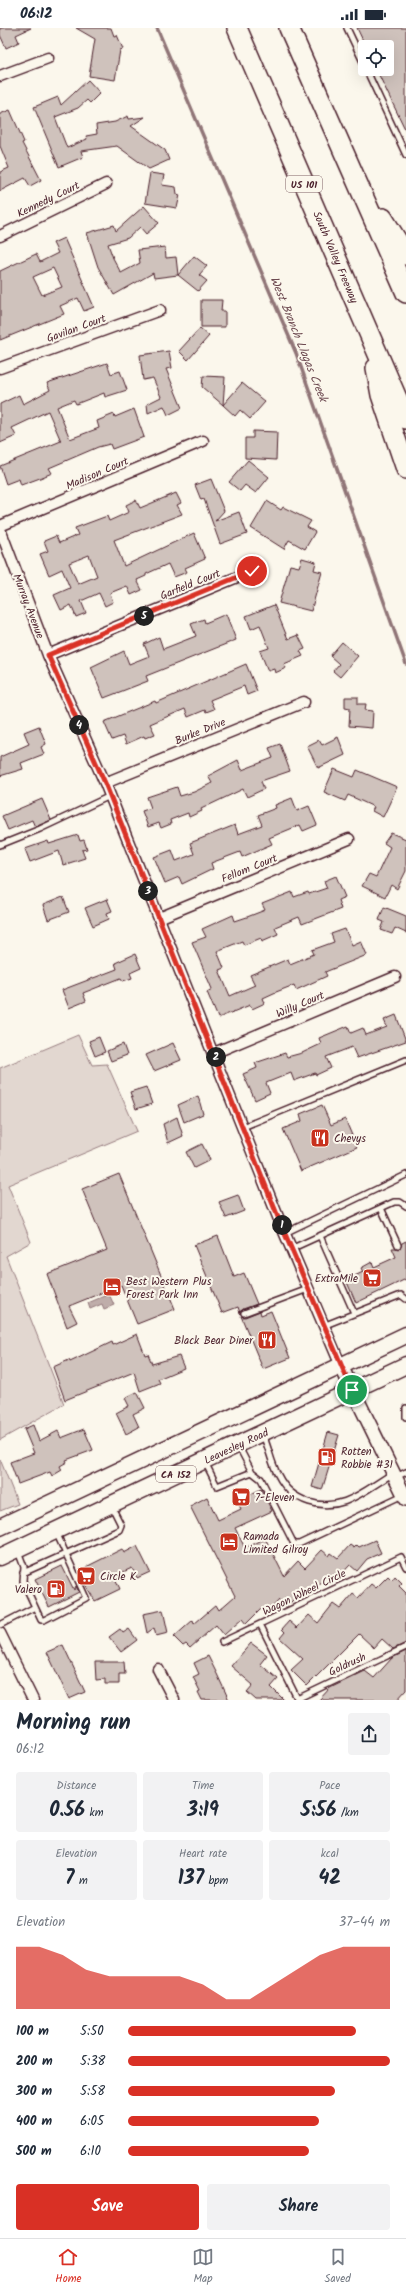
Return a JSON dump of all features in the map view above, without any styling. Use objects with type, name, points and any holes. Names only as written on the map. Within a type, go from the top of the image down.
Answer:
[{"type":"highway","name":"South Valley Freeway","points":[[237,28],[406,419]]},
{"type":"highway","points":[[288,28],[406,293]]},
{"type":"highway","points":[[345,157],[406,255]]},
{"type":"highway","points":[[372,341],[381,395],[406,469]]},
{"type":"main road","name":"CA 152","points":[[0,1527],[406,1335]]},
{"type":"main road","name":"Leavesley Road","points":[[0,1557],[406,1365]]},
{"type":"street","points":[[0,76],[48,58]]},
{"type":"street","name":"Kennedy Court","points":[[0,236],[106,184]]},
{"type":"street","name":"Gavilan Court","points":[[0,368],[160,310]]},
{"type":"street","name":"Madison Court","points":[[0,528],[203,441]]},
{"type":"street","name":"Murray Avenue","points":[[0,528],[4,551],[105,783],[285,1233],[293,1248],[323,1326],[352,1390],[398,1474],[405,1497]]},
{"type":"street","name":"Garfield Court","points":[[48,655],[252,571]]},
{"type":"street","name":"Burke Drive","points":[[105,783],[304,702]]},
{"type":"street","name":"Fellom Court","points":[[159,918],[349,840]]},
{"type":"street","name":"Willy Court","points":[[214,1053],[395,977]]},
{"type":"street","points":[[0,1633],[33,1700]]},
{"type":"street","points":[[158,1669],[174,1700]]},
{"type":"lane","points":[[348,28],[358,50]]},
{"type":"lane","points":[[369,76],[406,155]]},
{"type":"lane","points":[[0,845],[40,829],[110,796]]},
{"type":"lane","points":[[243,1127],[406,1060]]},
{"type":"lane","points":[[285,1233],[406,1175]]},
{"type":"lane","points":[[293,1248],[394,1202],[400,1202],[406,1206]]},
{"type":"lane","points":[[381,1208],[398,1245]]},
{"type":"lane","points":[[320,1236],[354,1313]]},
{"type":"lane","points":[[244,1313],[308,1289]]},
{"type":"lane","points":[[323,1326],[401,1295],[406,1299]]},
{"type":"lane","points":[[406,1408],[406,1417]]},
{"type":"lane","points":[[262,1433],[276,1473],[283,1484],[292,1495],[320,1506],[334,1506],[344,1502],[398,1474]]},
{"type":"lane","points":[[238,1444],[252,1472],[261,1479],[294,1544],[299,1544],[405,1497]]},
{"type":"lane","points":[[204,1460],[217,1486],[252,1472]]},
{"type":"lane","points":[[23,1573],[121,1528],[111,1505]]},
{"type":"lane","points":[[17,1549],[24,1567],[23,1581],[41,1620],[44,1620],[86,1598],[56,1531]]},
{"type":"lane","name":"Wagon Wheel Circle","points":[[297,1699],[260,1624],[401,1557],[406,1567]]},
{"type":"lane","points":[[0,1625],[35,1607]]},
{"type":"lane","points":[[222,1642],[260,1624]]},
{"type":"lane","name":"Goldrush","points":[[297,1699],[406,1647]]},
{"type":"shaded area","points":[[78,1035],[92,1065],[107,1064],[137,1131],[8,1185],[31,1242],[6,1256],[64,1404],[0,1440],[0,1068]]},
{"type":"shaded area","points":[[109,1294],[114,1305],[104,1309],[102,1304],[90,1309],[88,1303]]},
{"type":"shaded area","points":[[0,1459],[18,1504],[0,1511]]},
{"type":"building","points":[[0,28],[31,28],[16,35],[19,42],[6,48],[0,35]]},
{"type":"building","points":[[76,28],[111,28],[114,36],[117,35],[123,49],[120,50],[115,80],[89,76],[95,39]]},
{"type":"building","points":[[357,28],[406,28],[406,131],[379,76],[394,76],[394,40],[363,40]]},
{"type":"building","points":[[88,80],[100,93],[90,103],[87,100],[78,108],[55,117],[67,148],[87,139],[86,136],[97,134],[96,125],[115,122],[128,116],[129,119],[145,117],[131,126],[165,150],[169,160],[149,169],[117,146],[81,151],[83,157],[59,167],[34,107],[58,97],[61,105]]},
{"type":"building","points":[[10,110],[24,142],[22,143],[41,180],[30,186],[25,178],[0,191],[0,172],[9,168],[0,146],[0,114]]},
{"type":"building","points":[[150,173],[164,175],[162,185],[176,187],[177,194],[180,195],[177,208],[145,203]]},
{"type":"building","points":[[144,206],[159,223],[146,234],[140,227],[128,238],[108,244],[113,258],[121,273],[140,263],[138,250],[165,247],[166,258],[176,257],[178,275],[154,278],[153,273],[114,295],[98,267],[87,233],[114,225],[116,231]]},
{"type":"building","points":[[64,238],[94,307],[84,311],[78,298],[60,306],[64,314],[0,340],[0,271],[36,254],[40,262],[58,253],[53,243]],"holes":[[[53,268],[62,287],[42,295],[33,277]]]},
{"type":"building","points":[[194,256],[207,266],[199,275],[207,281],[198,291],[178,275]]},
{"type":"building","points":[[201,300],[222,300],[221,311],[225,311],[225,327],[201,327]]},
{"type":"building","points":[[200,328],[209,336],[188,360],[179,351]]},
{"type":"building","points":[[169,351],[172,368],[166,369],[182,408],[168,415],[164,406],[148,413],[147,404],[161,397],[153,378],[143,380],[140,355]]},
{"type":"building","points":[[107,363],[111,374],[120,371],[127,390],[105,397],[104,393],[76,404],[74,400],[57,407],[70,439],[99,428],[97,421],[114,414],[115,417],[134,409],[144,437],[112,449],[110,444],[98,447],[49,468],[52,473],[21,485],[19,479],[6,484],[0,466],[61,441],[48,411],[12,428],[16,436],[0,443],[0,404],[19,395],[23,404],[50,390],[47,383]]},
{"type":"building","points":[[203,376],[225,377],[223,405],[202,387]]},
{"type":"building","points":[[242,383],[265,402],[250,419],[240,410],[235,416],[223,405]]},
{"type":"building","points":[[253,431],[277,432],[276,460],[245,458],[245,438],[253,438]]},
{"type":"building","points":[[248,460],[269,477],[256,493],[245,485],[240,491],[229,482]]},
{"type":"building","points":[[211,479],[224,511],[215,521],[239,512],[247,534],[220,544],[204,499],[201,500],[195,485]]},
{"type":"building","points":[[176,493],[181,503],[177,505],[182,514],[114,540],[124,566],[194,533],[205,559],[185,568],[187,572],[174,577],[168,564],[146,574],[146,576],[137,580],[142,590],[131,595],[127,586],[110,593],[113,602],[105,606],[99,593],[81,601],[86,613],[76,617],[71,605],[61,610],[54,595],[70,588],[62,569],[49,575],[40,554],[48,551],[44,541],[56,536],[59,543],[78,535],[75,528],[107,516],[109,521],[129,512],[126,505],[136,500],[140,508]],"holes":[[[89,555],[97,576],[78,584],[69,563]]]},
{"type":"building","points":[[267,501],[281,510],[283,507],[311,521],[307,527],[315,532],[305,549],[289,540],[284,549],[251,528]]},
{"type":"building","points":[[302,558],[316,562],[314,570],[322,572],[311,611],[279,603],[290,565],[299,567]]},
{"type":"building","points":[[274,605],[288,639],[298,635],[305,649],[300,651],[303,656],[284,664],[286,668],[275,673],[274,669],[268,671],[260,651],[269,648],[260,625],[251,629],[246,616]]},
{"type":"building","points":[[226,614],[236,640],[146,676],[148,681],[104,698],[91,667],[124,651],[129,664],[149,656],[144,644],[159,637],[163,649],[196,636],[191,624],[204,619],[205,623]]},
{"type":"building","points":[[342,642],[358,656],[340,677],[333,671],[339,664],[330,656]]},
{"type":"building","points":[[246,664],[257,691],[247,695],[244,686],[210,700],[214,709],[206,712],[205,710],[188,717],[185,709],[150,724],[155,734],[145,738],[144,736],[126,744],[123,736],[112,740],[104,722],[155,701],[156,703]]},
{"type":"building","points":[[345,697],[358,697],[358,704],[366,704],[365,710],[373,711],[372,728],[349,726],[350,708],[345,707]]},
{"type":"building","points":[[39,726],[46,744],[41,747],[44,754],[21,763],[23,769],[0,776],[0,757],[29,744],[24,732]]},
{"type":"building","points":[[338,737],[345,755],[318,768],[307,746],[319,740],[322,745]]},
{"type":"building","points":[[280,744],[290,771],[261,781],[264,789],[247,797],[243,789],[201,809],[202,811],[189,817],[188,813],[170,820],[171,824],[161,828],[159,823],[148,827],[142,811],[151,808],[147,797],[177,787],[180,796],[194,792],[212,783],[208,776],[238,760],[242,770],[273,758],[269,748]]},
{"type":"building","points":[[334,769],[354,777],[357,770],[397,787],[383,817],[372,811],[374,807],[348,795],[345,801],[324,792]]},
{"type":"building","points":[[292,798],[297,811],[309,806],[317,825],[303,831],[300,825],[269,838],[272,844],[242,857],[240,852],[211,863],[213,869],[182,884],[179,877],[165,883],[154,857],[172,850],[176,861],[194,854],[190,843],[235,825],[238,834],[262,825],[258,815],[276,808],[275,805]]},
{"type":"building","points":[[42,799],[51,820],[35,827],[32,820],[8,830],[2,816]]},
{"type":"building","points":[[391,833],[406,839],[406,871],[397,889],[391,885],[385,897],[362,886],[369,874],[376,877],[390,847],[384,843]]},
{"type":"building","points":[[78,835],[80,841],[84,840],[87,849],[82,850],[85,858],[63,865],[59,851],[30,862],[25,849],[48,841],[49,844]]},
{"type":"building","points":[[336,876],[345,897],[338,900],[341,909],[302,924],[299,917],[275,927],[278,934],[262,941],[261,938],[244,945],[242,941],[217,951],[224,968],[219,970],[230,996],[255,985],[250,975],[288,959],[290,964],[314,954],[312,950],[334,942],[331,934],[345,929],[352,945],[361,941],[367,955],[325,972],[327,976],[296,990],[294,985],[263,998],[265,1003],[252,1009],[250,1005],[218,1018],[207,992],[212,989],[192,942],[206,937],[202,929],[233,915],[235,921],[265,910],[262,904],[292,892],[294,897],[327,888],[324,881]]},
{"type":"building","points":[[63,897],[69,912],[48,920],[43,905]]},
{"type":"building","points":[[107,899],[112,911],[107,913],[109,919],[93,926],[85,908]]},
{"type":"building","points":[[384,907],[406,916],[406,933],[395,928],[392,934],[381,930],[384,922],[379,920]]},
{"type":"building","points":[[135,954],[141,968],[130,973],[132,978],[123,981],[121,978],[83,993],[86,1001],[69,1008],[62,990],[117,969],[115,963]]},
{"type":"building","points":[[396,1015],[406,1041],[357,1058],[352,1047],[326,1057],[331,1068],[316,1075],[315,1073],[294,1081],[291,1073],[266,1083],[270,1093],[255,1100],[243,1074],[257,1068],[255,1063],[285,1053],[287,1057],[302,1053],[321,1044],[319,1038],[348,1026],[351,1033],[363,1028],[366,1035],[387,1027],[384,1020]]},
{"type":"building","points":[[99,1037],[105,1052],[95,1056],[89,1041]]},
{"type":"building","points":[[173,1043],[181,1060],[154,1071],[146,1055]]},
{"type":"building","points":[[123,1044],[127,1055],[111,1061],[107,1051]]},
{"type":"building","points":[[146,1087],[152,1104],[136,1109],[130,1092]]},
{"type":"building","points":[[198,1096],[203,1114],[184,1122],[178,1105]]},
{"type":"building","name":"Chevys","points":[[322,1105],[331,1125],[345,1119],[357,1147],[301,1171],[283,1129],[302,1121],[300,1114]]},
{"type":"building","points":[[177,1117],[183,1136],[168,1143],[163,1124]]},
{"type":"building","points":[[202,1144],[210,1160],[194,1168],[186,1152]]},
{"type":"building","points":[[119,1174],[175,1309],[137,1324],[121,1285],[69,1306],[77,1322],[67,1327],[47,1274],[107,1250],[82,1189]]},
{"type":"building","points":[[238,1195],[244,1211],[226,1218],[219,1202]]},
{"type":"building","points":[[218,1236],[234,1277],[244,1273],[257,1304],[243,1309],[240,1313],[238,1307],[222,1313],[194,1245]]},
{"type":"building","points":[[406,1241],[406,1279],[356,1303],[346,1280],[363,1272],[361,1268],[372,1262],[374,1267],[396,1257],[392,1248],[400,1248],[402,1243]]},
{"type":"building","name":"Black Bear Diner","points":[[260,1311],[261,1315],[271,1311],[290,1358],[263,1369],[241,1316],[245,1317]]},
{"type":"building","points":[[137,1334],[145,1355],[148,1354],[152,1364],[179,1356],[184,1368],[158,1379],[160,1383],[140,1391],[134,1372],[65,1400],[53,1367],[69,1360],[70,1362],[112,1342],[113,1345]]},
{"type":"building","points":[[137,1392],[145,1408],[133,1414],[139,1427],[126,1434],[116,1413],[129,1406],[125,1398]]},
{"type":"building","points":[[33,1425],[39,1441],[58,1431],[61,1438],[84,1429],[93,1450],[66,1460],[67,1462],[60,1466],[62,1470],[52,1476],[50,1472],[18,1484],[10,1462],[34,1453],[24,1429]]},
{"type":"building","points":[[328,1432],[339,1435],[322,1490],[312,1487]]},
{"type":"building","points":[[261,1489],[272,1511],[235,1528],[245,1548],[265,1538],[284,1576],[298,1561],[305,1568],[322,1550],[329,1556],[331,1553],[338,1558],[350,1545],[354,1548],[357,1545],[359,1547],[375,1540],[381,1553],[367,1559],[357,1571],[350,1565],[335,1581],[328,1575],[312,1592],[310,1591],[307,1594],[303,1590],[286,1607],[279,1600],[266,1614],[261,1609],[246,1624],[242,1619],[224,1635],[216,1625],[190,1648],[186,1644],[183,1646],[174,1637],[193,1620],[194,1624],[216,1605],[219,1610],[235,1596],[190,1506],[207,1497],[218,1520],[241,1509],[237,1501]]},
{"type":"building","points":[[137,1546],[150,1572],[137,1578],[132,1568],[114,1576],[120,1589],[95,1601],[81,1577],[86,1567],[122,1549],[124,1553]]},
{"type":"building","points":[[62,1566],[74,1590],[76,1586],[79,1592],[49,1607],[35,1579]]},
{"type":"building","points":[[388,1576],[392,1580],[395,1576],[402,1583],[399,1586],[406,1593],[406,1643],[393,1649],[382,1639],[374,1648],[359,1634],[307,1686],[291,1670],[303,1659],[280,1638],[285,1632],[282,1629],[289,1621],[297,1628],[309,1615],[318,1623],[333,1604],[340,1609],[353,1594],[358,1598],[371,1584],[376,1588]]},
{"type":"building","points":[[163,1610],[168,1633],[156,1636],[154,1628],[147,1633],[143,1614]]},
{"type":"building","points":[[120,1629],[123,1633],[129,1629],[137,1640],[121,1652],[109,1637]]},
{"type":"building","points":[[251,1643],[267,1655],[260,1664],[278,1679],[271,1687],[284,1700],[256,1700],[247,1692],[253,1685],[231,1666]]},
{"type":"building","points":[[63,1645],[85,1692],[69,1699],[47,1652]]},
{"type":"building","points":[[406,1651],[406,1690],[397,1700],[319,1700],[330,1688],[365,1671],[374,1678],[392,1658]]},
{"type":"building","points":[[208,1656],[229,1700],[202,1700],[198,1692],[200,1691],[193,1677],[199,1674],[194,1663]]},
{"type":"building","points":[[95,1662],[124,1662],[125,1674],[119,1674],[119,1684],[105,1684],[105,1679],[96,1680]]},
{"type":"waterway","name":"West Branch Llagas Creek","points":[[157,28],[296,353],[406,664]]},
{"type":"place","name":"Chevys","points":[[320,1138]]},
{"type":"place","name":"ExtraMile","points":[[372,1278]]},
{"type":"place","name":"Best Western Plus Forest Park Inn","points":[[112,1287]]},
{"type":"place","name":"Black Bear Diner","points":[[267,1340]]},
{"type":"place","name":"Rotten Robbie #31","points":[[327,1457]]},
{"type":"place","name":"7-Eleven","points":[[241,1497]]},
{"type":"place","name":"Ramada Limited Gilroy","points":[[229,1542]]},
{"type":"place","name":"Circle K","points":[[86,1576]]},
{"type":"place","name":"Valero","points":[[56,1589]]},
{"type":"route","points":[[252,571],[48,655],[105,783],[214,1053],[282,1227],[293,1248],[323,1326],[352,1390]]}]
